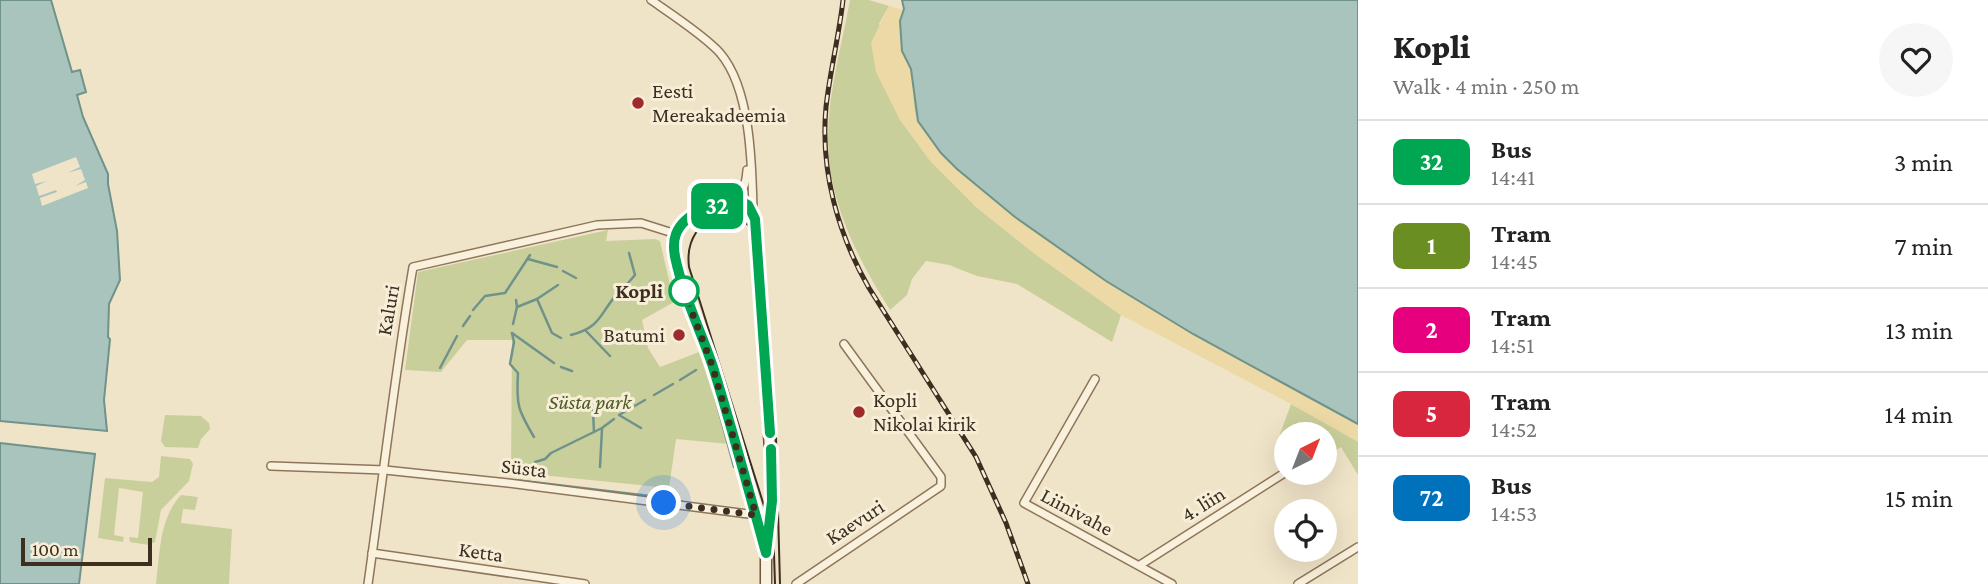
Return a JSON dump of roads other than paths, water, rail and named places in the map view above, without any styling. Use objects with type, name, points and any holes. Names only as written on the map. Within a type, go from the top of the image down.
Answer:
[{"type":"street","points":[[651,0],[719,51],[731,67],[740,93],[749,155],[769,420],[772,501],[766,553],[766,584]]},
{"type":"street","points":[[730,202],[740,195],[746,185],[749,155]]},
{"type":"street","points":[[753,211],[744,202],[730,202],[695,213],[676,234],[674,245],[675,259],[686,296],[712,365],[766,553]]},
{"type":"street","name":"Kaluri","points":[[368,584],[385,470],[396,364],[413,267],[597,225],[641,223],[676,234]]},
{"type":"street","name":"Kaevuri","points":[[796,584],[941,485],[940,477],[844,344]]},
{"type":"street","name":"Liinivahe","points":[[1095,379],[1024,503],[1172,584]]},
{"type":"street","name":"Süsta","points":[[271,466],[385,470],[756,515],[765,520],[770,518]]},
{"type":"street","name":"4. liin","points":[[1140,565],[1274,480]]},
{"type":"street","points":[[1298,584],[1358,547]]},
{"type":"street","name":"Ketta","points":[[372,553],[585,584]]},
{"type":"water","points":[[0,0],[51,0],[72,72],[80,70],[86,92],[77,95],[83,117],[108,174],[117,231],[120,280],[109,304],[110,339],[104,400],[107,431],[0,421]]},
{"type":"water","points":[[902,0],[1358,0],[1358,424],[1193,334],[1106,281],[1015,217],[957,169],[941,153],[918,121],[911,69],[902,51]]},
{"type":"water","points":[[0,443],[95,454],[79,584],[0,584]]},
{"type":"waterway","points":[[628,283],[635,275],[629,253]]},
{"type":"waterway","points":[[473,310],[485,296],[505,293],[530,255]]},
{"type":"waterway","points":[[528,259],[557,267]]},
{"type":"waterway","points":[[563,271],[576,278]]},
{"type":"waterway","points":[[517,307],[537,299],[558,285]]},
{"type":"waterway","points":[[571,335],[595,323],[620,291]]},
{"type":"waterway","points":[[537,299],[552,333],[561,338]]},
{"type":"waterway","points":[[513,324],[516,300]]},
{"type":"waterway","points":[[463,326],[470,316]]},
{"type":"waterway","points":[[586,331],[610,356]]},
{"type":"waterway","points":[[512,333],[514,342],[510,364],[518,373],[519,407],[534,437]]},
{"type":"waterway","points":[[512,333],[554,363]]},
{"type":"waterway","points":[[440,368],[457,336]]},
{"type":"waterway","points":[[704,356],[734,467]]},
{"type":"waterway","points":[[561,367],[572,371]]},
{"type":"waterway","points":[[680,380],[696,370]]},
{"type":"waterway","points":[[654,395],[673,384]]},
{"type":"waterway","points":[[641,428],[619,415],[645,400]]},
{"type":"waterway","points":[[589,401],[593,411],[594,432]]},
{"type":"waterway","points":[[535,462],[602,428],[614,419]]},
{"type":"waterway","points":[[600,467],[602,429]]},
{"type":"waterway","points":[[515,480],[658,497]]},
{"type":"tram line","points":[[775,584],[770,525],[689,267],[690,248],[696,233],[706,222],[719,217],[732,217],[745,223],[756,234],[763,252],[776,437],[780,584]]},
{"type":"railway","points":[[843,0],[826,107],[825,131],[829,178],[840,224],[869,288],[976,457],[1006,523],[1028,584]]},
{"type":"place","name":"Eesti Mereakadeemia","points":[[638,103]]},
{"type":"place","name":"Kopli","points":[[684,291]]},
{"type":"place","name":"Batumi","points":[[679,335]]},
{"type":"place","name":"Kopli Nikolai kirik","points":[[859,412]]},
{"type":"park label","name":"Süsta park","points":[[590,402]]}]
